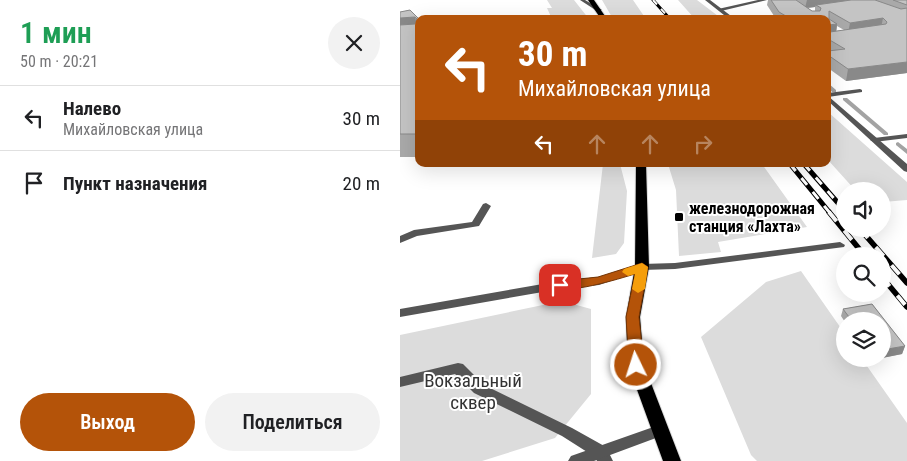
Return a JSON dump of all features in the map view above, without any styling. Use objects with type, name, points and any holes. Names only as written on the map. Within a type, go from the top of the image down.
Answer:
[{"type":"main road","points":[[590,0],[602,15]]},
{"type":"main road","points":[[641,167],[642,267],[633,317],[636,365],[659,431],[672,461]]},
{"type":"street","points":[[582,0],[599,10]]},
{"type":"street","points":[[707,0],[728,15]]},
{"type":"street","points":[[721,9],[765,0]]},
{"type":"street","points":[[831,96],[860,91]]},
{"type":"street","points":[[831,99],[907,169]]},
{"type":"street","points":[[874,140],[907,136]]},
{"type":"street","points":[[400,240],[414,233],[476,224],[486,206]]},
{"type":"street","points":[[400,313],[560,285],[599,281],[642,267],[675,266],[840,245]]},
{"type":"street","points":[[400,382],[458,368],[479,390],[567,432],[603,456]]},
{"type":"street","points":[[576,461],[603,456],[659,431]]},
{"type":"green space","points":[[547,0],[574,0],[586,15],[550,15],[547,8],[552,8]]},
{"type":"green space","points":[[602,0],[633,0],[643,15],[611,15]]},
{"type":"green space","points":[[678,0],[697,0],[717,15],[691,15]]},
{"type":"green space","points":[[831,115],[907,182],[907,200],[891,201],[891,182],[848,182],[831,163]]},
{"type":"green space","points":[[603,167],[621,167],[627,191],[624,243],[616,254],[592,258]]},
{"type":"green space","points":[[669,167],[764,167],[807,227],[718,242],[721,252],[679,256],[676,190]]},
{"type":"green space","points":[[801,271],[836,321],[836,367],[868,367],[907,423],[907,461],[757,461],[751,455],[701,337],[766,282]]},
{"type":"green space","name":"Вокзальный сквер","points":[[562,301],[591,309],[591,394],[555,438],[482,461],[400,461],[400,335]]},
{"type":"building","points":[[771,0],[796,0],[812,11],[820,11],[821,8],[816,5],[851,0],[875,0],[901,9],[907,8],[907,62],[848,69],[831,57],[831,51],[845,49],[831,41],[831,32],[886,24],[887,22],[883,18],[850,23],[829,11],[829,15],[784,15],[779,12]]},
{"type":"building","points":[[893,0],[907,0],[907,5]]},
{"type":"building","points":[[410,10],[415,17],[400,18],[400,12]]},
{"type":"building","points":[[415,24],[415,134],[400,134],[400,25]]},
{"type":"building","points":[[872,304],[878,312],[845,312],[843,309]]},
{"type":"building","points":[[891,328],[905,346],[891,348]]},
{"type":"waterway","points":[[831,88],[834,91]]},
{"type":"waterway","points":[[845,99],[886,134]]},
{"type":"waterway","points":[[898,144],[907,152]]},
{"type":"railway","points":[[653,0],[666,15]]},
{"type":"railway","points":[[792,167],[830,213]]},
{"type":"railway","points":[[807,167],[836,201]]},
{"type":"railway","points":[[829,212],[858,247]]},
{"type":"railway","points":[[867,237],[907,283]]},
{"type":"railway","points":[[891,288],[907,307]]},
{"type":"slow traffic","points":[[628,272],[642,267],[638,289]]},
{"type":"place","name":"железнодорожная станция «Лахта»","points":[[679,217]]},
{"type":"route","points":[[560,285],[599,281],[642,267],[633,317],[636,365]]}]
